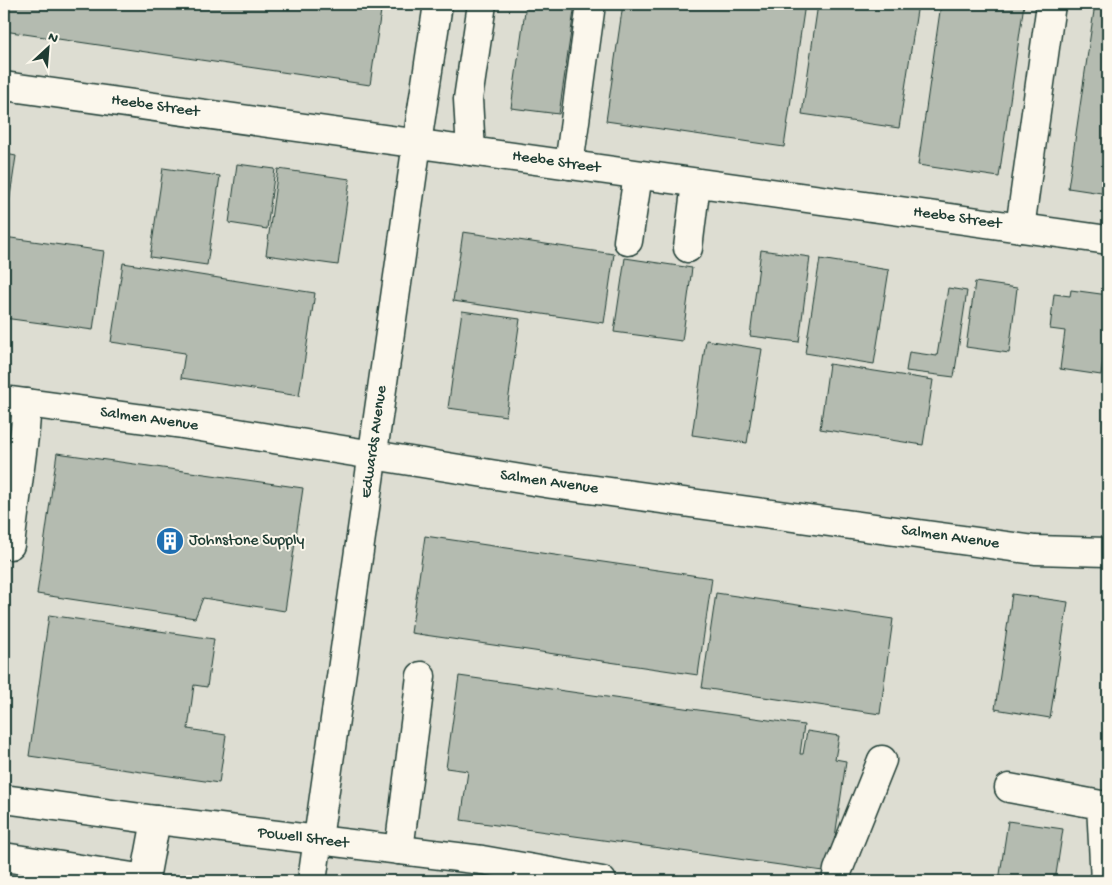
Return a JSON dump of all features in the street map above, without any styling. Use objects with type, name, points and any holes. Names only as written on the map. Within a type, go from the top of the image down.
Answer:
[{"type":"street","name":"Edwards Avenue","points":[[312,881],[438,4]]},
{"type":"street","points":[[471,151],[468,99],[482,4]]},
{"type":"street","points":[[569,165],[591,4]]},
{"type":"street","points":[[1020,228],[1051,4]]},
{"type":"street","name":"Heebe Street","points":[[4,86],[1108,240]]},
{"type":"street","points":[[628,241],[638,174]]},
{"type":"street","points":[[688,248],[696,183]]},
{"type":"street","points":[[10,545],[25,428],[15,401]]},
{"type":"street","name":"Salmen Avenue","points":[[15,401],[182,424],[552,484],[1035,550],[1102,551]]},
{"type":"street","points":[[399,850],[421,676]]},
{"type":"street","points":[[836,881],[838,870],[882,760]]},
{"type":"street","points":[[1009,788],[1101,805],[1105,881]]},
{"type":"street","name":"Powell Street","points":[[4,799],[156,820],[482,860],[602,881]]},
{"type":"street","points":[[4,857],[146,879],[156,820]]},
{"type":"shaded area","points":[[4,4],[1108,4],[1108,881],[4,881]]},
{"type":"building","points":[[4,4],[382,4],[370,85],[4,31]]},
{"type":"building","points":[[526,4],[575,4],[559,114],[511,108]]},
{"type":"building","points":[[623,4],[805,4],[784,147],[606,121]]},
{"type":"building","points":[[818,4],[918,4],[899,128],[802,114]]},
{"type":"building","points":[[941,4],[1024,4],[999,177],[918,165]]},
{"type":"building","points":[[1095,4],[1108,4],[1108,194],[1068,188]]},
{"type":"building","points":[[4,150],[7,150],[6,154],[16,156],[5,230]]},
{"type":"building","points":[[237,164],[275,169],[267,229],[229,223]]},
{"type":"building","points":[[163,168],[220,176],[207,265],[150,257]]},
{"type":"building","points":[[278,169],[350,179],[338,265],[266,255]]},
{"type":"building","points":[[463,232],[614,254],[604,323],[453,301]]},
{"type":"building","points":[[4,237],[104,251],[93,330],[4,318]]},
{"type":"building","points":[[761,250],[810,257],[799,342],[750,336]]},
{"type":"building","points":[[625,258],[692,268],[682,341],[614,332]]},
{"type":"building","points":[[820,259],[889,270],[874,364],[805,353]]},
{"type":"building","points":[[123,263],[315,293],[299,396],[181,378],[185,353],[111,342]]},
{"type":"building","points":[[975,282],[1017,288],[1009,353],[966,347]]},
{"type":"building","points":[[948,288],[967,291],[954,377],[906,371],[909,352],[937,356]]},
{"type":"building","points":[[1071,290],[1108,295],[1108,320],[1101,375],[1060,369],[1065,331],[1050,329],[1054,294],[1070,296]]},
{"type":"building","points":[[462,311],[520,319],[506,416],[448,408]]},
{"type":"building","points":[[706,340],[762,349],[747,443],[692,435]]},
{"type":"building","points":[[829,364],[933,380],[923,445],[820,429]]},
{"type":"building","name":"Johnstone Supply","points":[[57,453],[303,488],[285,611],[203,598],[195,618],[37,594]]},
{"type":"building","points":[[425,536],[712,578],[698,675],[411,633]]},
{"type":"building","points":[[716,593],[893,619],[880,714],[702,688]]},
{"type":"building","points":[[1012,594],[1068,602],[1050,718],[995,709]]},
{"type":"building","points":[[49,615],[214,639],[207,687],[194,685],[188,729],[226,735],[219,783],[29,756]]},
{"type":"building","points":[[459,676],[804,725],[800,754],[803,754],[807,731],[839,736],[835,759],[846,761],[830,872],[461,820],[468,771],[446,768]]},
{"type":"building","points":[[1008,821],[1063,829],[1055,881],[999,881]]},
{"type":"place","name":"Johnstone Supply","points":[[170,541]]}]
